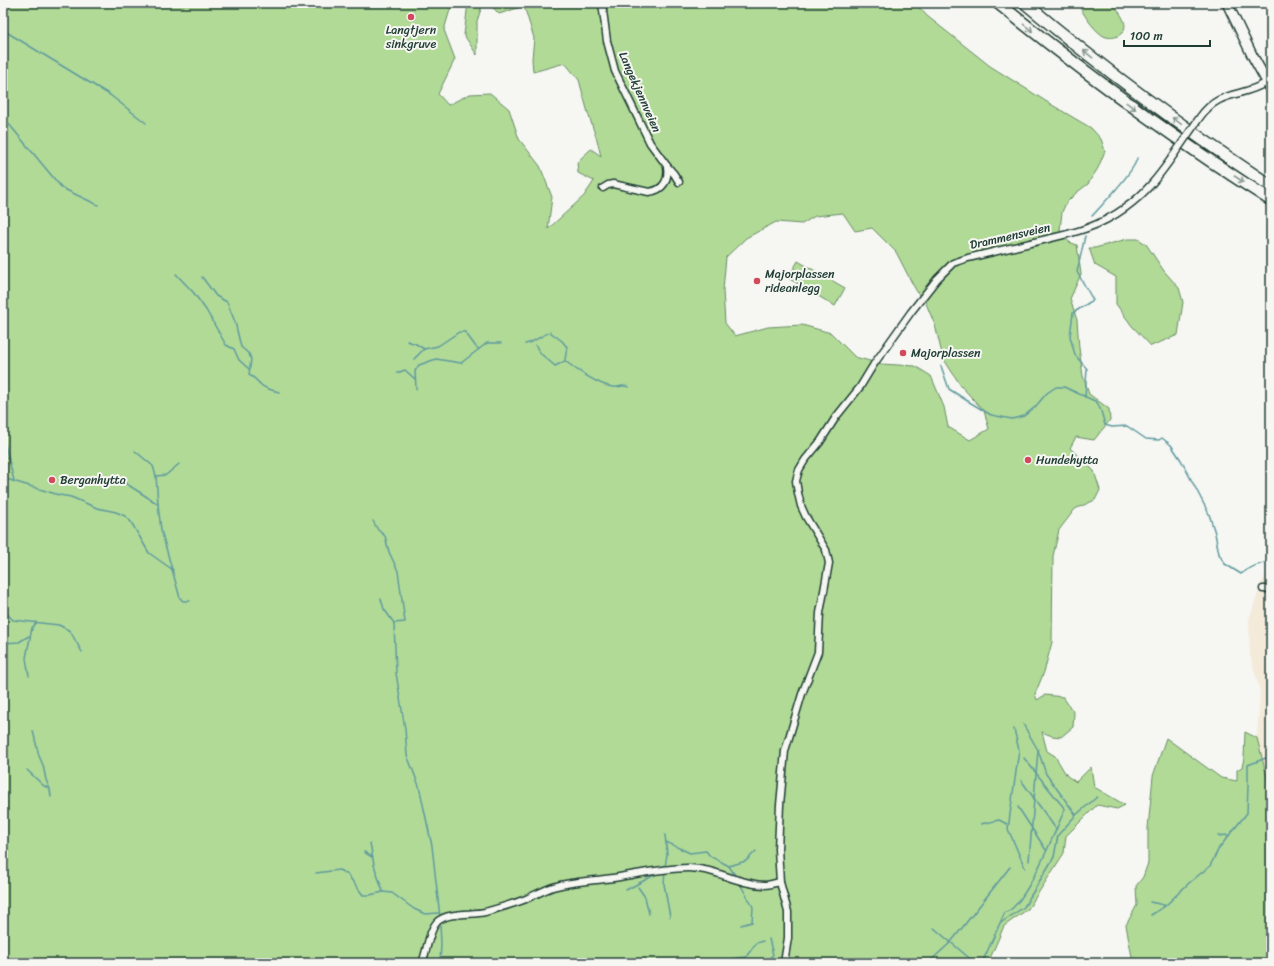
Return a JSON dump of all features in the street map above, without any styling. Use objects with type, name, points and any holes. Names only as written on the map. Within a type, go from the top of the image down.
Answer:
[{"type":"highway","points":[[998,3],[1103,86],[1147,118],[1271,200]]},
{"type":"highway","points":[[1025,3],[1158,108],[1271,186]]},
{"type":"main road","points":[[1227,3],[1252,55],[1269,85]]},
{"type":"street","name":"Langekjennveien","points":[[602,3],[607,41],[615,71],[650,143],[679,182]]},
{"type":"street","name":"Drammensveien","points":[[784,963],[788,938],[788,912],[780,882],[778,834],[785,751],[802,694],[818,652],[820,613],[829,563],[826,550],[803,511],[799,500],[796,481],[802,465],[820,442],[836,417],[860,387],[874,364],[911,312],[937,279],[953,263],[968,258],[1068,235],[1097,224],[1118,213],[1138,198],[1156,179],[1200,117],[1216,100],[1256,87],[1269,85]]},
{"type":"street","points":[[603,188],[613,184],[654,192],[663,186],[666,181],[668,176],[667,166]]},
{"type":"street","points":[[1264,589],[1271,589]]},
{"type":"street","points":[[422,963],[433,930],[442,918],[486,912],[563,884],[659,870],[688,868],[757,884],[766,885],[780,882]]},
{"type":"shaded area","points":[[1271,563],[1271,785],[1269,785],[1257,738],[1260,691],[1250,655],[1249,620],[1261,584]]},
{"type":"green space","points":[[3,3],[452,3],[444,30],[455,59],[438,94],[448,105],[470,94],[490,93],[509,109],[519,139],[540,166],[552,197],[548,229],[584,196],[594,181],[578,173],[577,162],[591,149],[601,156],[597,140],[579,80],[565,63],[533,72],[532,59],[534,38],[524,6],[499,14],[489,3],[915,3],[927,16],[990,66],[1091,128],[1101,139],[1105,151],[1098,168],[1088,184],[1066,203],[1062,212],[1060,230],[1069,242],[1077,245],[1081,274],[1070,299],[1077,320],[1083,376],[1089,394],[1109,409],[1110,420],[1094,440],[1076,437],[1070,448],[1094,471],[1100,490],[1095,500],[1075,509],[1059,530],[1053,556],[1052,642],[1044,672],[1035,694],[1037,700],[1045,695],[1063,697],[1074,713],[1073,727],[1061,737],[1052,736],[1042,732],[1047,751],[1055,756],[1067,776],[1076,782],[1091,767],[1094,787],[1125,805],[1117,809],[1097,805],[1066,836],[1064,853],[1028,909],[1004,926],[988,963],[3,963]],"holes":[[[843,213],[855,231],[872,228],[896,252],[919,295],[922,294],[935,325],[943,358],[961,386],[984,411],[989,429],[970,440],[948,427],[944,407],[931,376],[915,366],[881,364],[855,357],[831,333],[802,325],[768,327],[735,336],[725,323],[723,290],[726,257],[746,238],[776,222],[802,224],[815,216]]]},
{"type":"green space","points":[[468,3],[483,3],[477,21],[477,55],[464,35]]},
{"type":"green space","points":[[1077,3],[1112,3],[1124,21],[1124,30],[1119,36],[1115,37],[1110,38],[1102,35],[1091,24]]},
{"type":"green space","points":[[1127,239],[1138,239],[1146,244],[1164,271],[1179,288],[1183,302],[1178,335],[1151,346],[1132,326],[1116,304],[1116,277],[1095,265],[1089,248],[1095,248]]},
{"type":"green space","points":[[798,261],[845,288],[835,306],[788,278]]},
{"type":"green space","points":[[1245,732],[1257,738],[1269,785],[1271,785],[1271,963],[1131,963],[1132,957],[1126,925],[1137,905],[1136,886],[1143,877],[1148,863],[1148,828],[1153,776],[1166,738],[1221,778],[1237,781],[1237,770],[1242,767],[1244,758]]},
{"type":"waterway","points":[[3,30],[110,95],[146,123]]},
{"type":"waterway","points":[[3,117],[62,188],[98,205]]},
{"type":"waterway","points":[[1092,216],[1125,179],[1131,171],[1137,158]]},
{"type":"waterway","points":[[1085,236],[1077,272],[1093,300],[1073,313],[1070,336],[1075,355],[1087,369],[1085,397]]},
{"type":"waterway","points":[[176,274],[193,292],[206,310],[226,345],[234,349],[239,360],[249,369]]},
{"type":"waterway","points":[[202,277],[216,296],[227,302],[235,322],[241,347],[249,354],[251,359],[249,375],[264,387],[279,392]]},
{"type":"waterway","points":[[414,359],[424,349],[438,346],[459,332],[465,332],[479,349]]},
{"type":"waterway","points":[[525,344],[532,342],[550,332],[567,347],[565,360]]},
{"type":"waterway","points":[[407,341],[424,349]]},
{"type":"waterway","points":[[416,389],[415,371],[419,365],[436,359],[461,363],[487,343],[501,343]]},
{"type":"waterway","points":[[535,345],[541,354],[555,366],[565,361],[601,384],[613,387],[629,387]]},
{"type":"waterway","points":[[941,366],[949,389],[991,415],[1012,419],[1024,416],[1035,407],[1047,393],[1056,387],[1064,387],[1097,402],[1105,425],[1112,427],[1127,426],[1146,439],[1159,440],[1162,438],[1171,445],[1181,460],[1209,514],[1215,533],[1219,554],[1225,564],[1241,574],[1252,567],[1271,561]]},
{"type":"waterway","points":[[397,373],[405,370],[415,379]]},
{"type":"waterway","points":[[3,436],[14,481]]},
{"type":"waterway","points":[[135,451],[153,466],[156,476],[161,530],[180,598],[183,601],[190,601]]},
{"type":"waterway","points":[[3,457],[9,458]]},
{"type":"waterway","points":[[156,476],[166,475],[179,464]]},
{"type":"waterway","points":[[3,478],[59,495],[71,497],[97,508],[116,512],[125,516],[131,522],[149,553],[173,570]]},
{"type":"waterway","points":[[122,481],[158,504]]},
{"type":"waterway","points":[[373,521],[378,530],[385,536],[389,552],[398,571],[405,622],[394,623],[396,673],[405,729],[407,755],[419,786],[432,846],[440,917]]},
{"type":"waterway","points":[[381,599],[384,609],[394,623]]},
{"type":"waterway","points":[[3,610],[13,620],[59,625],[70,631],[82,652]]},
{"type":"waterway","points":[[29,676],[26,658],[32,628],[36,623]]},
{"type":"waterway","points":[[3,643],[19,642],[29,636]]},
{"type":"waterway","points":[[1023,724],[1038,750],[1046,774],[1076,815]]},
{"type":"waterway","points":[[1014,729],[1019,750],[1008,829],[1025,868]]},
{"type":"waterway","points":[[33,731],[51,797]]},
{"type":"waterway","points":[[1029,861],[1038,750]]},
{"type":"waterway","points":[[1151,915],[1165,906],[1189,883],[1210,866],[1219,848],[1247,813],[1248,765],[1271,756]]},
{"type":"waterway","points":[[982,963],[1005,912],[1013,908],[1030,883],[1048,849],[1065,809],[1024,758]]},
{"type":"waterway","points":[[27,770],[44,786],[49,788]]},
{"type":"waterway","points":[[1021,780],[1056,829]]},
{"type":"waterway","points":[[1002,922],[1024,907],[1054,857],[1058,835],[1076,815],[1097,797]]},
{"type":"waterway","points":[[1018,807],[1046,850]]},
{"type":"waterway","points":[[981,824],[999,820],[1007,824]]},
{"type":"waterway","points":[[665,835],[667,854],[665,867]]},
{"type":"waterway","points":[[1218,836],[1228,835]]},
{"type":"waterway","points":[[666,842],[690,853],[706,851],[710,856],[729,866],[736,877]]},
{"type":"waterway","points":[[370,843],[374,865],[383,892],[392,893],[414,909],[425,914],[439,913]]},
{"type":"waterway","points":[[729,866],[746,861],[756,851]]},
{"type":"waterway","points":[[364,852],[372,857]]},
{"type":"waterway","points":[[928,963],[951,942],[1010,867]]},
{"type":"waterway","points":[[316,873],[339,870],[347,874],[363,895],[383,892]]},
{"type":"waterway","points":[[665,871],[664,884],[670,917]]},
{"type":"waterway","points":[[626,890],[660,872]]},
{"type":"waterway","points":[[740,884],[753,907],[752,922],[741,925]]},
{"type":"waterway","points":[[638,887],[645,897],[649,914]]},
{"type":"waterway","points":[[1150,902],[1164,905]]},
{"type":"waterway","points":[[440,923],[440,963]]},
{"type":"waterway","points":[[934,928],[975,963]]},
{"type":"waterway","points":[[763,963],[773,955],[769,939]]},
{"type":"waterway","points":[[746,957],[756,943],[763,941]]},
{"type":"waterway","points":[[746,957],[748,963]]},
{"type":"waterway","points":[[725,961],[746,957]]},
{"type":"place","name":"Langtjern sinkgruve","points":[[411,17]]},
{"type":"place","name":"Majorplassen rideanlegg","points":[[757,281]]},
{"type":"place","name":"Majorplassen","points":[[903,353]]},
{"type":"place","name":"Hundehytta","points":[[1028,460]]},
{"type":"place","name":"Berganhytta","points":[[52,480]]}]
